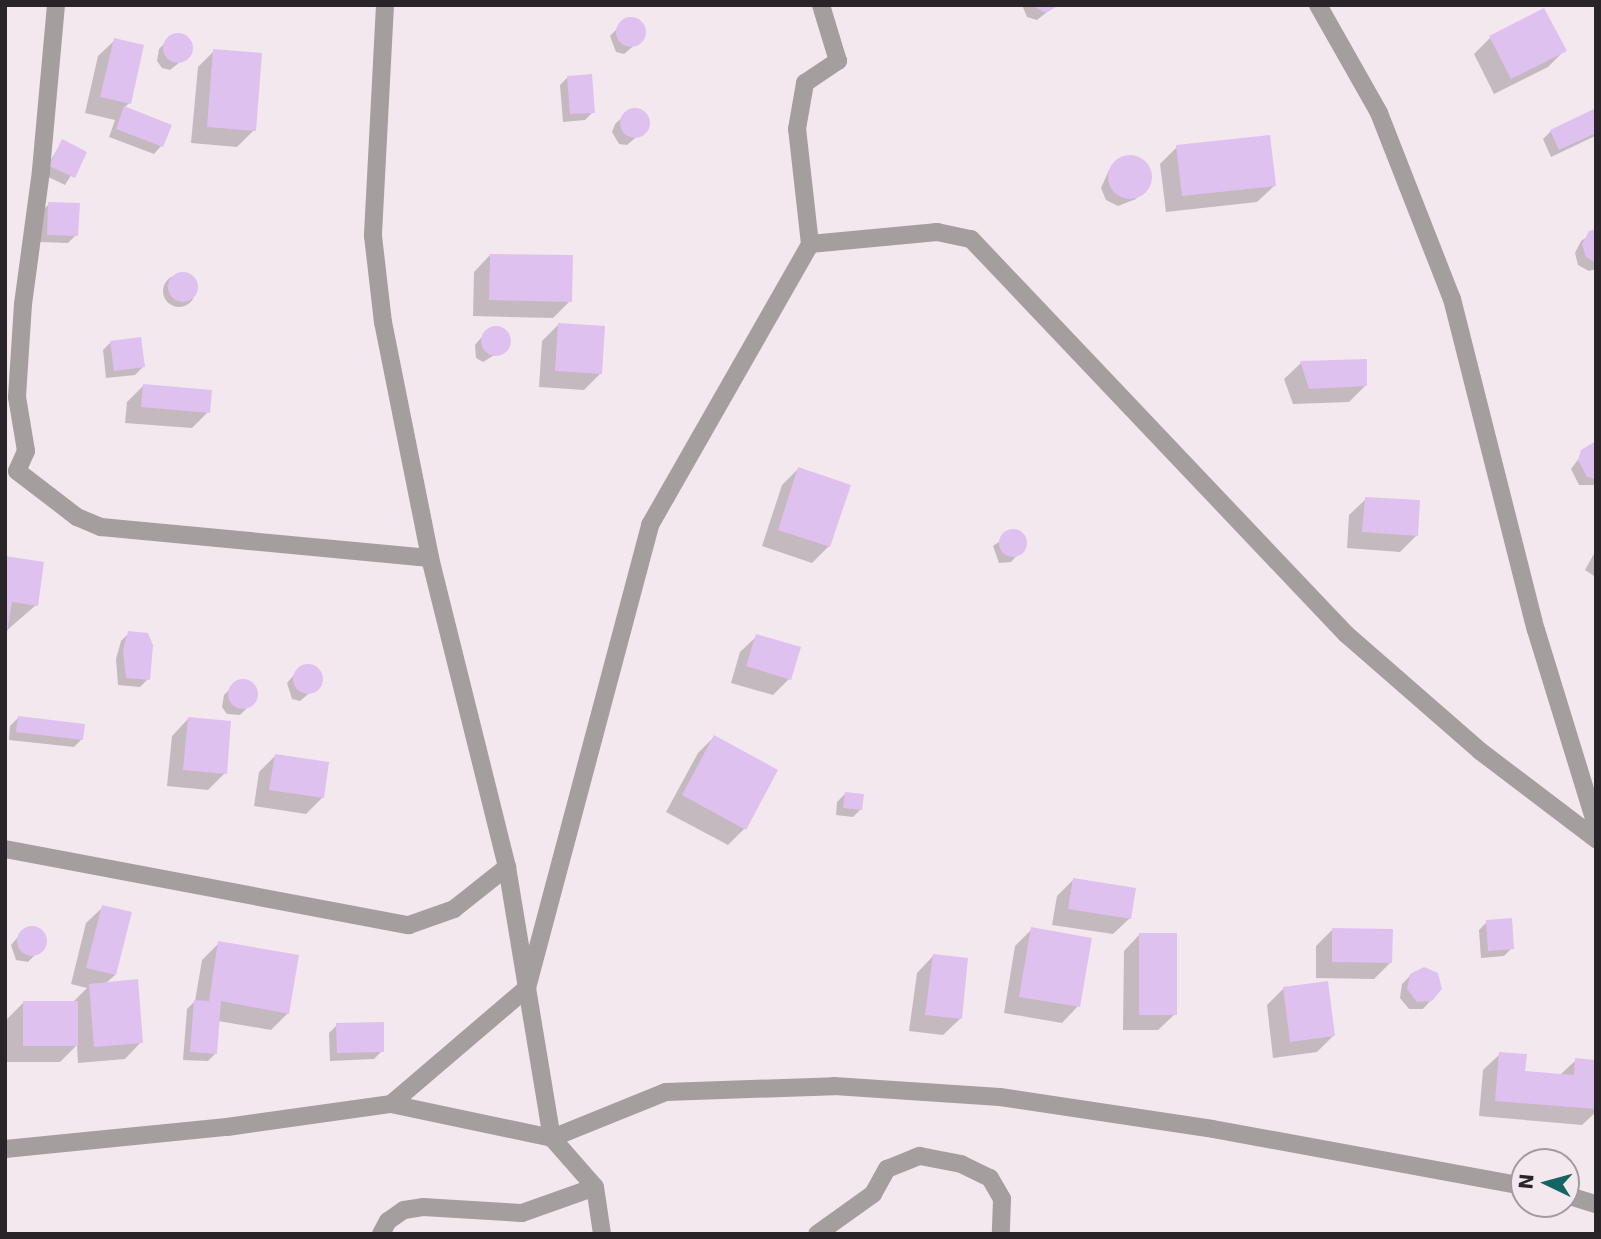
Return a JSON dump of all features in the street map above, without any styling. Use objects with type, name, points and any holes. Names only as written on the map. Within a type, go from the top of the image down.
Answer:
[{"type":"street","points":[[56,5],[41,171],[23,304],[17,397],[26,451],[17,471],[77,517],[101,527],[430,558]]},
{"type":"street","points":[[385,5],[373,236],[383,322],[430,558],[507,867],[552,1138],[596,1187],[602,1234]]},
{"type":"street","points":[[391,1104],[527,988],[650,525],[810,244],[797,129],[805,83],[838,61],[821,5]]},
{"type":"street","points":[[1318,5],[1379,113],[1452,299],[1536,630],[1596,825]]},
{"type":"street","points":[[810,244],[937,232],[971,239],[1346,634],[1480,751],[1596,839]]},
{"type":"street","points":[[5,849],[409,925],[454,909],[507,867]]},
{"type":"street","points":[[5,1149],[227,1127],[391,1104],[552,1138],[666,1092],[834,1086],[1000,1097],[1213,1129],[1510,1183]]},
{"type":"street","points":[[817,1234],[873,1194],[887,1169],[920,1156],[961,1164],[990,1178],[1002,1199],[1001,1234]]},
{"type":"street","points":[[381,1234],[388,1221],[404,1210],[423,1207],[522,1213],[596,1187]]},
{"type":"building","points":[[1031,5],[1059,5],[1046,13]]},
{"type":"building","points":[[1544,8],[1567,51],[1511,79],[1489,36]]},
{"type":"building","points":[[631,17],[637,18],[645,26],[645,38],[637,46],[631,47],[625,46],[617,38],[616,32],[617,26],[625,18]]},
{"type":"building","points":[[178,33],[184,34],[192,42],[192,54],[184,62],[178,63],[172,62],[164,54],[163,48],[164,42],[172,34]]},
{"type":"building","points":[[114,38],[144,45],[131,104],[100,97]]},
{"type":"building","points":[[213,49],[262,53],[256,131],[207,127]]},
{"type":"building","points":[[592,74],[595,113],[570,114],[567,76]]},
{"type":"building","points":[[124,106],[172,125],[163,147],[116,129]]},
{"type":"building","points":[[635,108],[641,109],[649,117],[649,129],[641,137],[635,138],[629,137],[621,129],[620,123],[621,117],[629,109]]},
{"type":"building","points":[[1596,108],[1596,133],[1559,150],[1550,130]]},
{"type":"building","points":[[1270,135],[1276,186],[1182,196],[1176,145]]},
{"type":"building","points":[[62,139],[87,152],[75,178],[49,166]]},
{"type":"building","points":[[1130,155],[1145,162],[1152,177],[1145,192],[1130,199],[1115,192],[1108,177],[1115,162]]},
{"type":"building","points":[[48,202],[80,203],[78,236],[47,235]]},
{"type":"building","points":[[1596,229],[1596,263],[1586,257],[1582,244],[1589,231]]},
{"type":"building","points":[[490,254],[573,255],[572,302],[489,300]]},
{"type":"building","points":[[183,272],[189,273],[197,281],[197,293],[189,301],[183,302],[177,301],[169,293],[168,287],[169,281],[177,273]]},
{"type":"building","points":[[558,323],[605,326],[602,374],[555,371]]},
{"type":"building","points":[[496,326],[502,327],[510,335],[510,347],[502,355],[496,356],[490,355],[482,347],[481,341],[482,335],[490,327]]},
{"type":"building","points":[[141,337],[145,367],[114,371],[110,341]]},
{"type":"building","points":[[1367,359],[1367,386],[1309,389],[1300,361]]},
{"type":"building","points":[[143,384],[212,390],[210,413],[141,407]]},
{"type":"building","points":[[1596,441],[1596,479],[1587,477],[1578,460],[1581,450]]},
{"type":"building","points":[[798,467],[851,485],[830,547],[778,530]]},
{"type":"building","points":[[1365,497],[1420,500],[1418,536],[1362,532]]},
{"type":"building","points":[[1013,529],[1023,533],[1027,543],[1023,553],[1013,557],[1003,553],[999,543],[1003,533]]},
{"type":"building","points":[[5,556],[44,562],[38,606],[12,602],[7,633]]},
{"type":"building","points":[[128,631],[148,633],[153,645],[150,680],[126,678],[123,650]]},
{"type":"building","points":[[756,634],[801,647],[791,680],[746,666]]},
{"type":"building","points":[[308,664],[314,665],[322,673],[322,685],[314,693],[308,694],[302,693],[294,685],[293,679],[294,673],[302,665]]},
{"type":"building","points":[[243,679],[249,680],[257,688],[257,700],[249,708],[243,709],[237,708],[229,700],[228,694],[229,688],[237,680]]},
{"type":"building","points":[[18,716],[85,724],[83,740],[16,732]]},
{"type":"building","points":[[188,717],[231,721],[227,774],[183,770]]},
{"type":"building","points":[[714,735],[778,770],[746,830],[682,795]]},
{"type":"building","points":[[275,754],[329,762],[324,798],[269,790]]},
{"type":"building","points":[[845,792],[864,794],[862,810],[843,808]]},
{"type":"building","points":[[1073,878],[1136,888],[1131,919],[1068,909]]},
{"type":"building","points":[[102,905],[132,912],[116,975],[86,968]]},
{"type":"building","points":[[1512,918],[1514,949],[1488,951],[1486,920]]},
{"type":"building","points":[[32,926],[38,927],[46,935],[46,947],[38,955],[32,956],[26,955],[18,947],[17,941],[18,935],[26,927]]},
{"type":"building","points":[[1031,927],[1092,938],[1080,1007],[1019,997]]},
{"type":"building","points":[[1332,928],[1393,929],[1392,963],[1332,962]]},
{"type":"building","points":[[1139,933],[1177,933],[1177,1015],[1139,1015]]},
{"type":"building","points":[[218,941],[299,955],[289,1014],[221,1001],[217,1054],[190,1052],[194,1000],[209,1001]]},
{"type":"building","points":[[933,954],[968,958],[962,1019],[925,1015]]},
{"type":"building","points":[[1424,967],[1438,973],[1442,989],[1432,1001],[1417,1002],[1407,989],[1410,974]]},
{"type":"building","points":[[138,979],[143,1043],[94,1047],[89,984]]},
{"type":"building","points":[[1328,981],[1335,1036],[1290,1042],[1283,987]]},
{"type":"building","points":[[23,1001],[78,1001],[78,1046],[23,1046]]},
{"type":"building","points":[[384,1022],[384,1052],[337,1053],[336,1023]]},
{"type":"building","points":[[1499,1052],[1527,1054],[1525,1071],[1574,1075],[1575,1058],[1596,1060],[1596,1109],[1495,1101]]}]
